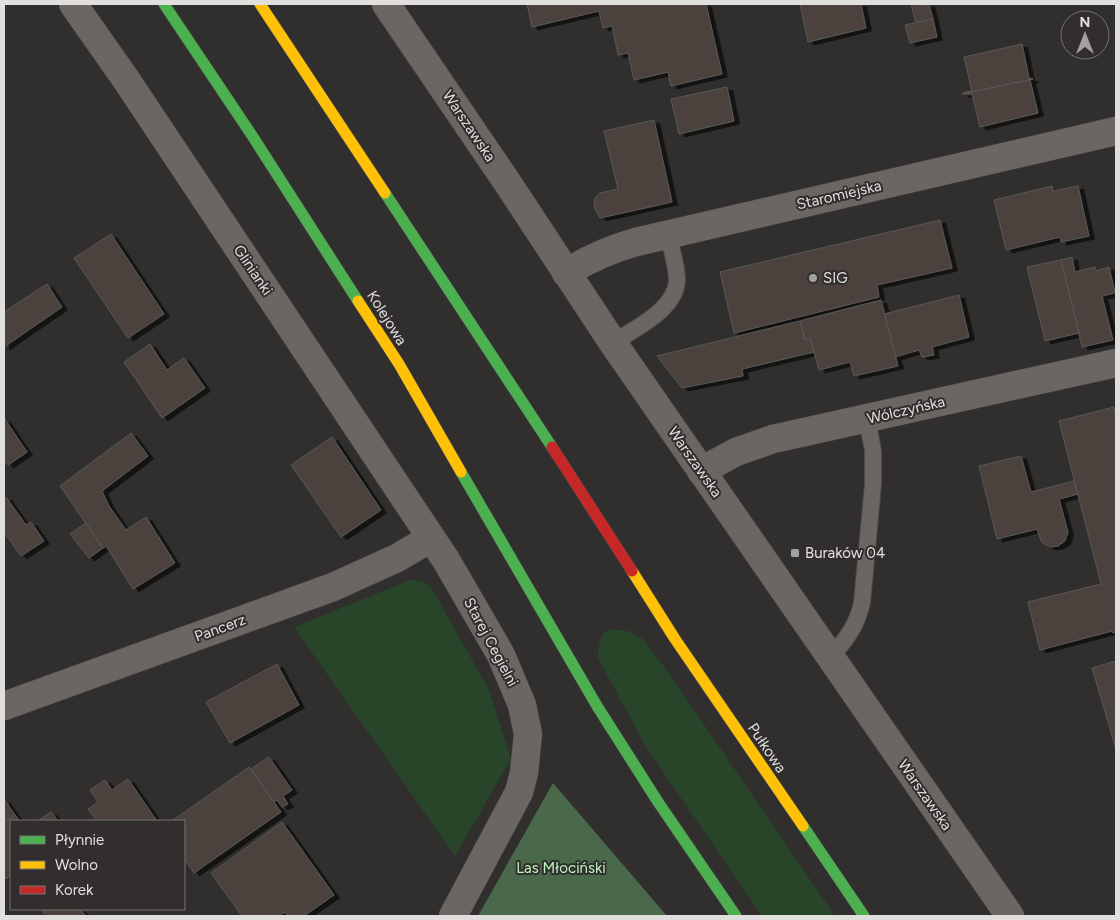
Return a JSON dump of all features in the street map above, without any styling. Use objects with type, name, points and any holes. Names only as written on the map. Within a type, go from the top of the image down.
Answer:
[{"type":"highway","name":"Kolejowa","points":[[164,4],[253,137],[399,364],[619,742],[736,916]]},
{"type":"highway","name":"Pułkowa","points":[[260,4],[512,384],[647,596],[864,916]]},
{"type":"street","name":"Glinianki","points":[[73,4],[125,78],[431,538]]},
{"type":"street","name":"Warszawska","points":[[386,4],[701,472],[1010,916]]},
{"type":"street","name":"Staromiejska","points":[[566,273],[582,263],[618,247],[668,234],[1116,131]]},
{"type":"street","name":"Wólczyńska","points":[[701,472],[718,461],[754,445],[1116,362]]},
{"type":"street","name":"Pancerz","points":[[4,706],[333,587],[397,558],[431,538]]},
{"type":"street","name":"Starej Cegielni","points":[[431,538],[502,655],[519,696],[528,734],[524,772],[518,792],[453,916]]},
{"type":"lane","points":[[613,343],[660,311],[675,293],[677,278],[668,234]]},
{"type":"lane","points":[[829,656],[848,637],[857,620],[862,603],[873,484],[873,451],[867,418]]},
{"type":"green space","points":[[410,580],[421,581],[431,587],[489,690],[511,759],[455,856],[294,627]]},
{"type":"green space","points":[[611,629],[627,631],[642,638],[668,672],[835,916],[762,916],[646,747],[598,658],[602,635]]},
{"type":"green space","name":"Las Młociński","points":[[553,783],[667,916],[478,916]]},
{"type":"building","points":[[527,4],[706,4],[722,74],[671,86],[668,72],[634,80],[628,53],[618,55],[612,26],[603,28],[599,11],[532,27]]},
{"type":"building","points":[[800,4],[861,4],[866,28],[808,42]]},
{"type":"building","points":[[911,4],[929,4],[933,19],[916,23]]},
{"type":"building","points":[[933,19],[937,37],[910,43],[905,25]]},
{"type":"building","points":[[1022,44],[1029,78],[1033,79],[962,94],[972,91],[964,57]]},
{"type":"building","points":[[1033,79],[1030,80],[1038,113],[980,127],[972,94],[962,94]]},
{"type":"building","points":[[727,87],[734,121],[679,134],[671,99]]},
{"type":"building","points":[[654,120],[672,202],[600,218],[594,207],[595,198],[600,193],[618,189],[604,131]]},
{"type":"building","points":[[1052,186],[1053,191],[1078,186],[1089,236],[1061,242],[1060,237],[1006,250],[994,200]]},
{"type":"building","name":"SIG","points":[[940,220],[952,268],[877,285],[879,297],[734,333],[720,272]]},
{"type":"building","points":[[111,234],[164,314],[128,338],[74,258]]},
{"type":"building","points":[[1072,257],[1075,272],[1095,267],[1096,271],[1109,267],[1115,293],[1102,296],[1113,340],[1082,347],[1061,260]]},
{"type":"building","points":[[1061,260],[1079,333],[1045,341],[1027,267]]},
{"type":"building","points":[[47,284],[62,307],[4,347],[4,312]]},
{"type":"building","points":[[959,295],[969,337],[932,347],[934,355],[922,357],[919,350],[895,357],[884,314]]},
{"type":"building","points":[[881,300],[898,366],[854,376],[850,362],[819,370],[810,338],[805,340],[800,321]]},
{"type":"building","points":[[800,321],[805,340],[810,338],[814,352],[742,369],[743,376],[682,388],[657,356]]},
{"type":"building","points":[[150,344],[167,370],[184,358],[205,388],[162,418],[124,362]]},
{"type":"building","points":[[1114,407],[1116,416],[1116,632],[1113,633],[1112,631],[1040,650],[1028,602],[1101,584],[1059,421]]},
{"type":"building","points":[[4,418],[27,452],[8,465],[4,459]]},
{"type":"building","points":[[131,433],[148,456],[102,491],[109,506],[126,530],[146,517],[175,563],[133,589],[106,546],[103,548],[60,486]]},
{"type":"building","points":[[332,437],[381,510],[341,537],[291,465]]},
{"type":"building","points":[[1021,456],[1031,492],[1074,481],[1078,494],[1059,499],[1068,532],[1065,541],[1058,546],[1051,547],[1044,544],[1037,529],[997,539],[979,466]]},
{"type":"building","points":[[4,497],[6,497],[26,525],[31,522],[44,541],[21,556],[4,532]]},
{"type":"building","points":[[86,523],[103,548],[89,558],[70,534]]},
{"type":"building","points":[[1116,661],[1116,749],[1092,668]]},
{"type":"building","points":[[277,664],[299,705],[230,743],[206,702]]},
{"type":"building","points":[[269,757],[292,790],[283,796],[288,804],[282,807],[277,800],[274,802],[251,769]]},
{"type":"building","points":[[249,767],[281,812],[194,873],[185,860],[185,820],[173,820]]},
{"type":"building","points":[[128,779],[156,820],[96,820],[88,809],[98,802],[90,790],[105,780],[112,790]]},
{"type":"building","points":[[4,799],[15,815],[4,823]]},
{"type":"building","points":[[51,812],[57,820],[39,820]]},
{"type":"building","points":[[15,815],[19,820],[10,820],[10,876],[6,879],[4,876],[4,823]]},
{"type":"building","points":[[282,822],[334,895],[304,916],[288,916],[285,912],[279,916],[242,916],[211,873]]},
{"type":"building","points":[[42,910],[81,910],[86,916],[46,916]]},
{"type":"traffic: fast","points":[[164,4],[253,137],[358,301]]},
{"type":"traffic: fast","points":[[385,193],[552,447]]},
{"type":"traffic: fast","points":[[461,472],[597,706],[658,802],[736,916]]},
{"type":"traffic: fast","points":[[803,826],[864,916]]},
{"type":"traffic: slow","points":[[260,4],[385,193]]},
{"type":"traffic: slow","points":[[358,301],[399,364],[461,472]]},
{"type":"traffic: slow","points":[[632,571],[675,639],[803,826]]},
{"type":"traffic: jam","points":[[552,447],[632,571]]},
{"type":"place","name":"SIG","points":[[813,278]]},
{"type":"place","name":"Buraków 04","points":[[795,553]]}]
